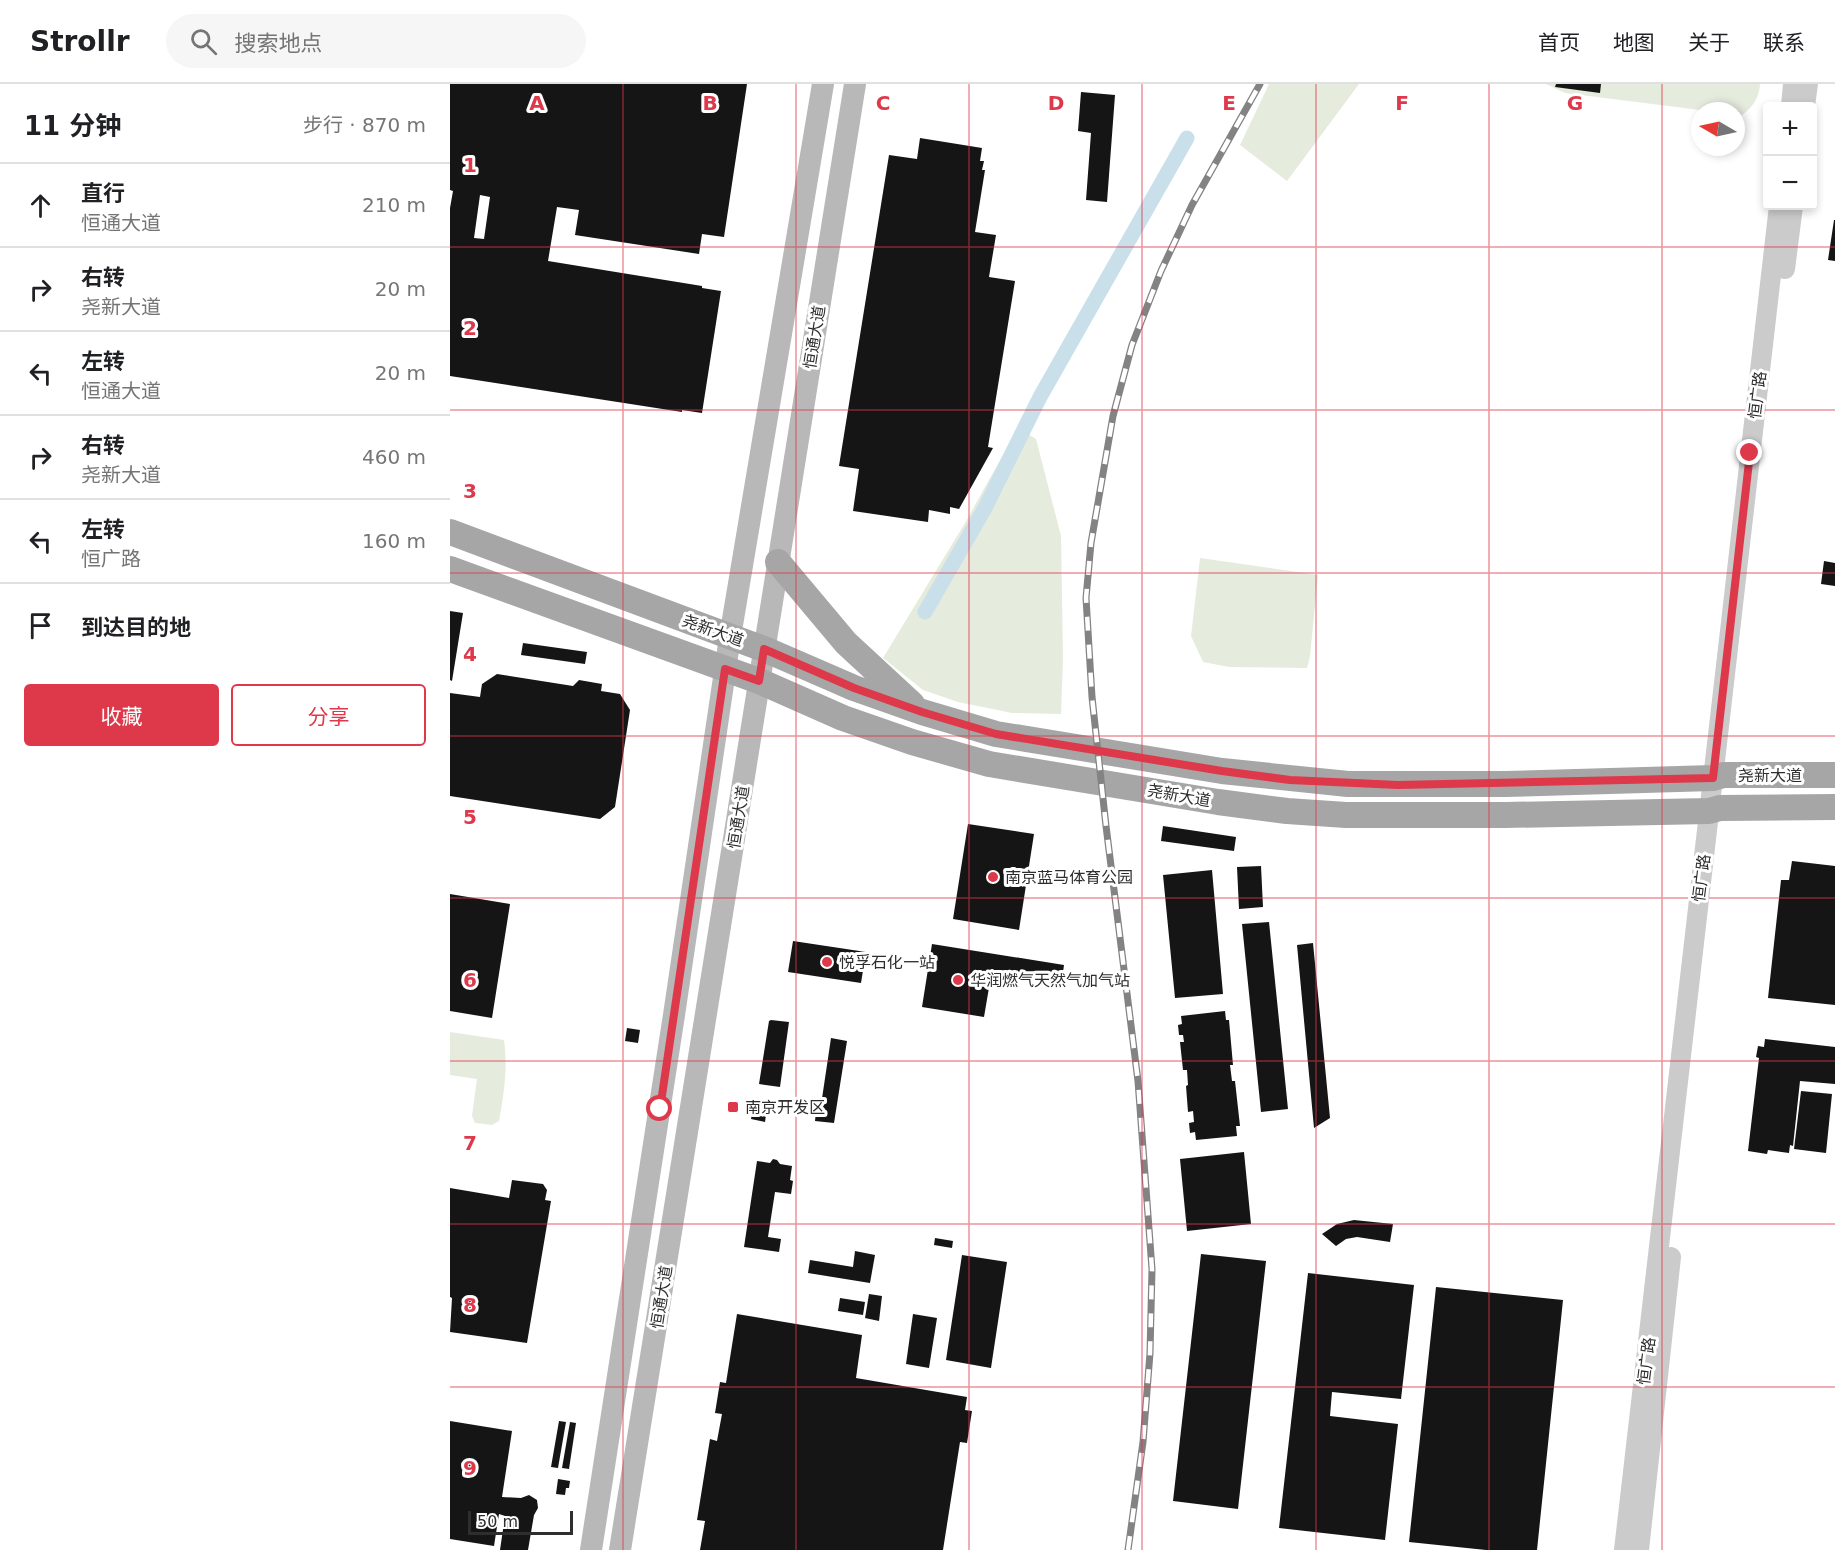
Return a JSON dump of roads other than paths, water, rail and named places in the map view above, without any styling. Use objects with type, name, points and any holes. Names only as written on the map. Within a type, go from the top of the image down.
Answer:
[{"type":"main road","name":"恒通大道","points":[[591,1550],[676,1004],[730,636],[823,84]]},
{"type":"main road","name":"恒通大道","points":[[620,1550],[855,84]]},
{"type":"main road","name":"尧新大道","points":[[450,532],[764,649],[854,688],[922,712],[996,734],[1290,780],[1398,785],[1835,775]]},
{"type":"main road","points":[[778,562],[846,643],[922,712]]},
{"type":"main road","name":"尧新大道","points":[[450,569],[759,681],[843,718],[912,742],[989,764],[1218,802],[1287,811],[1387,816],[1835,807]]},
{"type":"street","points":[[1791,102],[1793,84]]},
{"type":"street","points":[[1806,102],[1808,84]]},
{"type":"street","name":"恒广路","points":[[1718,777],[1779,210]]},
{"type":"street","name":"恒广路","points":[[1623,1550],[1718,777],[1792,210]]},
{"type":"street","name":"恒广路","points":[[1639,1550],[1714,809]]},
{"type":"waterway","points":[[925,612],[985,508],[1040,397],[1187,138]]},
{"type":"railway","points":[[1128,1550],[1143,1442],[1150,1353],[1152,1269],[1138,1081],[1092,697],[1086,598],[1091,543],[1113,416],[1132,345],[1161,271],[1192,205],[1260,84]]},
{"type":"place","name":"南京蓝马体育公园","points":[[993,877]]},
{"type":"place","name":"悦孚石化一站","points":[[827,962]]},
{"type":"place","name":"华润燃气天然气加气站","points":[[958,980]]},
{"type":"place","name":"南京开发区","points":[[733,1107]]}]
